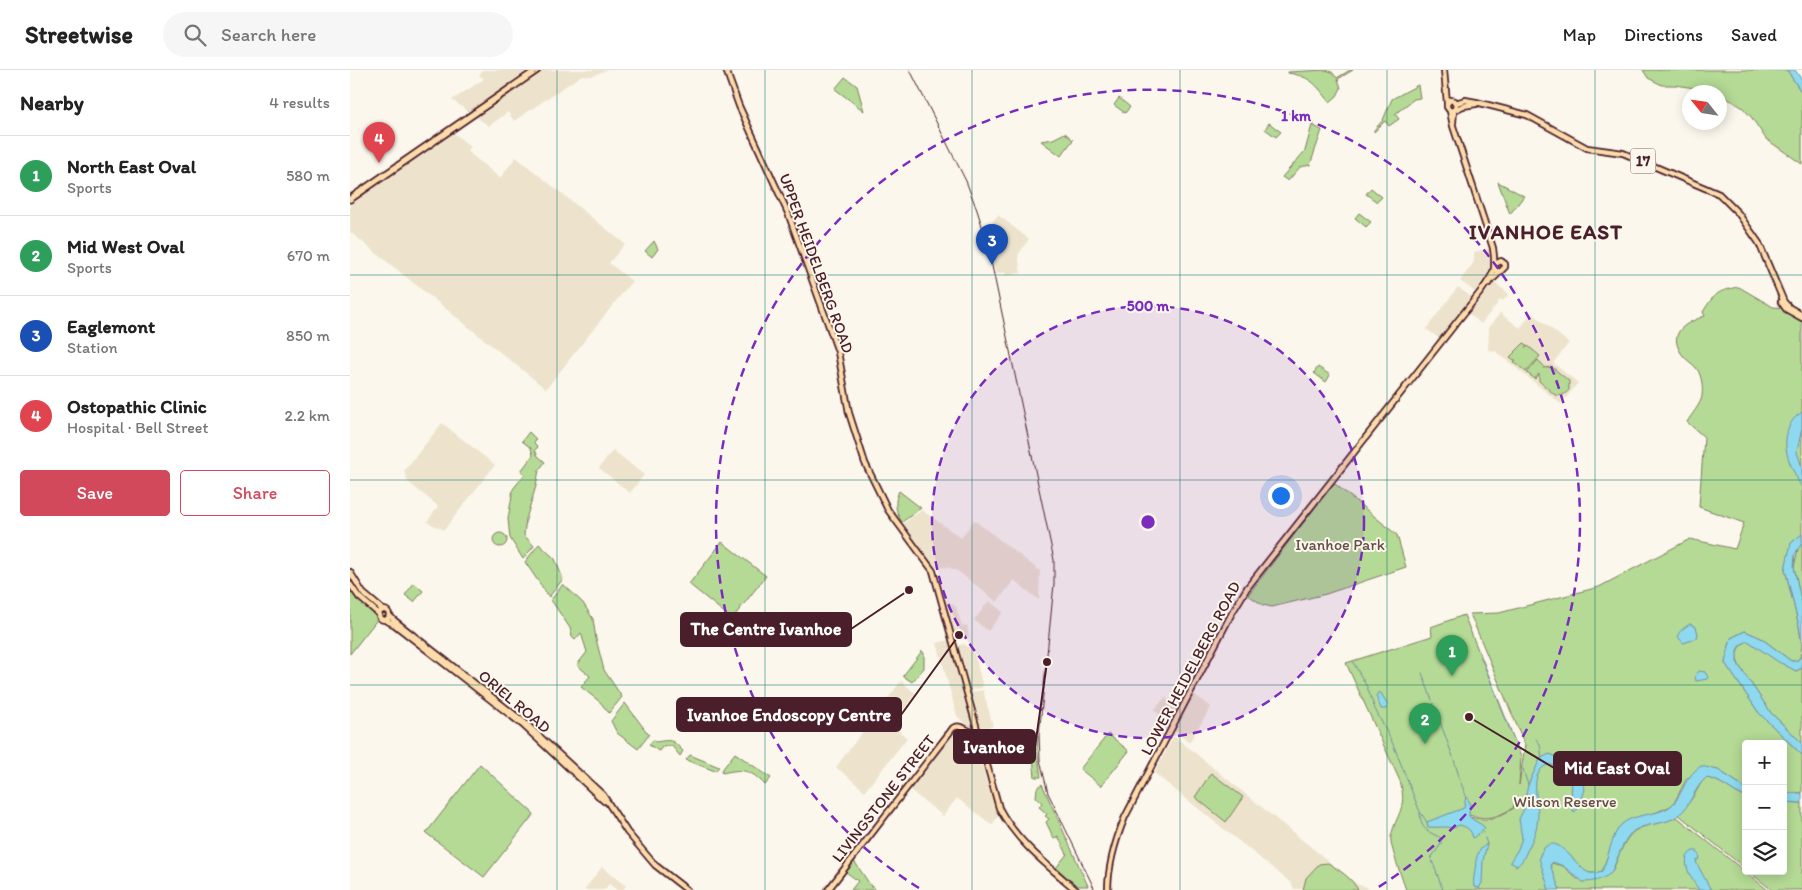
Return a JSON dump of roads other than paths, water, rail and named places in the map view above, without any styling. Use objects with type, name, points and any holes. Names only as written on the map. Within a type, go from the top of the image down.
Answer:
[{"type":"highway","points":[[350,199],[537,70]]},
{"type":"main road","name":"UPPER HEIDELBERG ROAD","points":[[726,70],[739,106],[788,213],[838,352],[849,413],[865,463],[888,510],[933,571],[995,798],[1006,820],[1028,848],[1076,890]]},
{"type":"main road","points":[[1444,70],[1447,108],[1453,110]]},
{"type":"main road","points":[[1446,84],[1457,106],[1453,110],[1453,126],[1493,248],[1497,271],[1500,272],[1505,267],[1504,264],[1497,264]]},
{"type":"main road","points":[[1447,103],[1451,100],[1456,102]]},
{"type":"main road","name":"17","points":[[1456,102],[1465,100],[1526,115],[1587,148],[1623,153],[1719,194],[1733,207],[1752,231],[1784,302],[1802,316]]},
{"type":"main road","name":"17","points":[[1453,110],[1466,105],[1485,105]]},
{"type":"main road","name":"LOWER HEIDELBERG ROAD","points":[[1482,290],[1497,264]]},
{"type":"main road","name":"LOWER HEIDELBERG ROAD","points":[[1108,890],[1108,881],[1116,846],[1125,817],[1241,597],[1344,462],[1482,290],[1500,272]]},
{"type":"main road","points":[[350,572],[363,593],[381,612],[380,617],[385,620],[388,618],[389,615],[386,610],[381,612],[359,597],[350,584]]},
{"type":"main road","name":"ORIEL ROAD","points":[[389,615],[513,715],[594,791],[649,859],[687,890]]},
{"type":"main road","name":"ORIEL ROAD","points":[[385,620],[395,625],[513,715]]},
{"type":"main road","name":"LIVINGSTONE STREET","points":[[828,890],[953,728],[957,726],[977,733]]},
{"type":"water","points":[[1787,70],[1795,70],[1802,80],[1802,93]]},
{"type":"water","points":[[1802,412],[1802,428],[1797,452],[1802,467],[1802,488],[1788,459],[1786,443],[1790,425]]},
{"type":"water","points":[[1802,534],[1802,543],[1795,554],[1794,567],[1802,605],[1802,645],[1785,569],[1791,543]]},
{"type":"water","points":[[1690,624],[1696,627],[1697,638],[1684,643],[1680,640],[1679,635],[1681,630]]},
{"type":"water","points":[[1745,631],[1761,638],[1791,661],[1796,661],[1802,653],[1802,668],[1796,671],[1777,661],[1748,641],[1740,645],[1737,650],[1737,662],[1740,667],[1771,713],[1802,743],[1802,755],[1759,713],[1725,663],[1731,638]]},
{"type":"water","points":[[1699,671],[1705,672],[1708,677],[1707,679],[1696,681],[1695,676]]},
{"type":"water","points":[[1378,693],[1381,693],[1388,705],[1386,709],[1381,709],[1376,696]]},
{"type":"water","points":[[1549,754],[1567,760],[1578,772],[1585,789],[1579,808],[1574,812],[1571,805],[1572,776],[1555,766],[1551,765],[1542,768],[1536,781],[1538,819],[1536,829],[1524,858],[1517,866],[1510,862],[1522,838],[1519,819],[1526,805],[1528,785],[1540,759]]},
{"type":"water","points":[[1701,766],[1718,770],[1742,785],[1742,795],[1717,781],[1706,778],[1679,815],[1667,821],[1640,828],[1629,835],[1611,873],[1597,880],[1583,882],[1563,866],[1553,862],[1550,865],[1560,890],[1549,890],[1539,858],[1545,848],[1551,844],[1558,846],[1590,873],[1602,871],[1615,834],[1621,825],[1633,818],[1662,811],[1669,807],[1678,798],[1695,770]]},
{"type":"water","points":[[1787,793],[1802,793],[1802,803],[1787,802]]},
{"type":"water","points":[[1466,796],[1470,803],[1469,816],[1485,828],[1473,838],[1468,829],[1459,825],[1454,828],[1428,827],[1427,822],[1464,808]]},
{"type":"water","points":[[1487,844],[1483,860],[1482,883],[1479,888],[1474,887],[1477,856],[1483,846]]},
{"type":"water","points":[[1693,851],[1697,851],[1700,858],[1696,861],[1697,864],[1711,890],[1699,890],[1690,875],[1686,864],[1689,855]]},
{"type":"waterway","points":[[1479,651],[1511,731]]},
{"type":"waterway","points":[[1353,662],[1367,687],[1375,709],[1393,744],[1420,812],[1427,822]]},
{"type":"waterway","points":[[1422,673],[1432,700]]},
{"type":"waterway","points":[[1433,703],[1453,757]]},
{"type":"waterway","points":[[1512,734],[1514,740]]},
{"type":"waterway","points":[[1536,739],[1540,744],[1542,758]]},
{"type":"waterway","points":[[1454,760],[1460,780]]},
{"type":"waterway","points":[[1523,769],[1528,785]]},
{"type":"waterway","points":[[1461,783],[1466,796]]},
{"type":"waterway","points":[[1420,813],[1423,827],[1441,838],[1441,844],[1431,858],[1443,890]]},
{"type":"waterway","points":[[1485,838],[1487,844]]},
{"type":"railway","points":[[910,70],[966,181],[987,242],[1054,560],[1054,584],[1039,735],[1040,760],[1048,793],[1095,890]]},
{"type":"place","name":"Ostopathic Clinic","points":[[379,163]]},
{"type":"place","name":"Eaglemont","points":[[992,265]]},
{"type":"place","name":"The Centre Ivanhoe","points":[[909,590]]},
{"type":"place","name":"Ivanhoe Endoscopy Centre","points":[[959,635]]},
{"type":"place","name":"Ivanhoe","points":[[1047,662]]},
{"type":"place","name":"North East Oval","points":[[1452,676]]},
{"type":"place","name":"Mid East Oval","points":[[1469,717]]},
{"type":"place","name":"Mid West Oval","points":[[1425,744]]},
{"type":"district","name":"IVANHOE EAST","points":[[1546,232]]},
{"type":"park label","name":"Ivanhoe Park","points":[[1340,544]]},
{"type":"park label","name":"Wilson Reserve","points":[[1565,801]]}]
